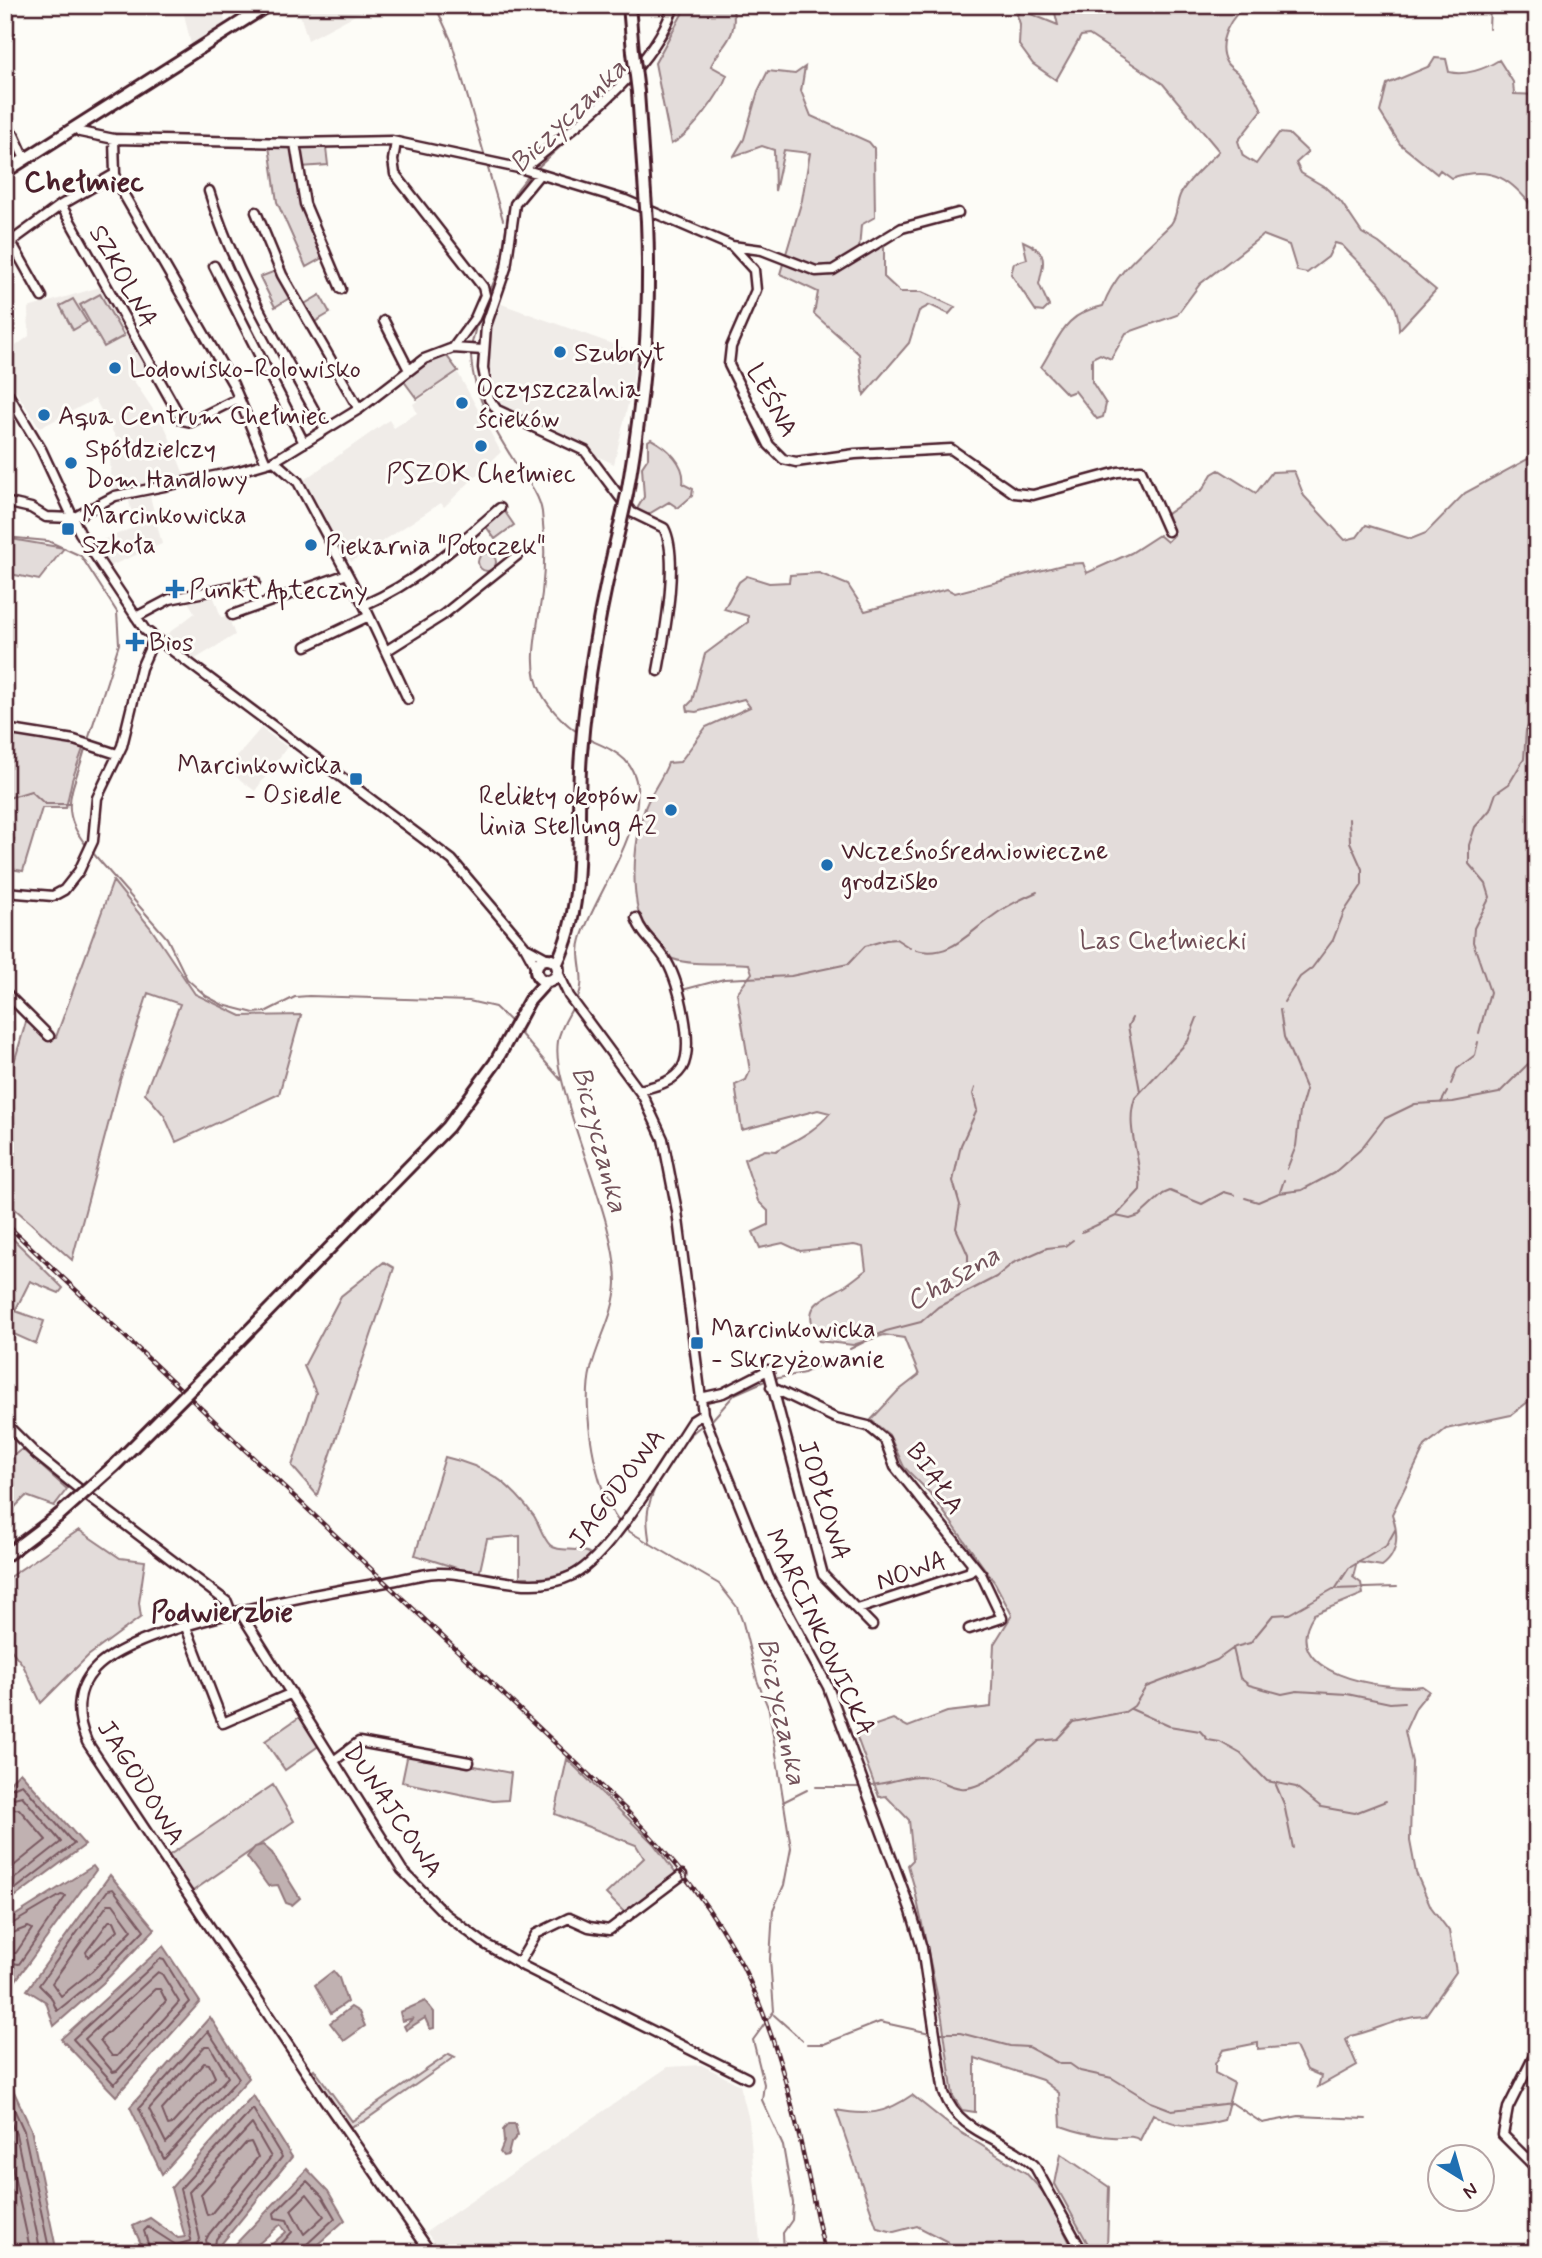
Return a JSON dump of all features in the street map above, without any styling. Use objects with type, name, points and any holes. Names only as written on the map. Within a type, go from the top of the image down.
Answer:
[{"type":"main road","points":[[5,172],[268,5]]},
{"type":"main road","points":[[5,1556],[88,1491],[448,1128],[476,1092],[508,1041],[564,943],[576,899],[581,748],[585,719],[608,572],[627,494],[642,410],[648,346],[645,194],[629,5]]},
{"type":"street","points":[[525,170],[634,71],[662,31],[674,5]]},
{"type":"street","points":[[5,127],[12,132],[25,159]]},
{"type":"street","name":"LEŚNA","points":[[76,127],[80,132],[114,139],[295,144],[396,142],[525,170],[625,200],[732,246],[754,270],[757,278],[756,290],[732,347],[730,370],[769,445],[783,459],[796,462],[855,454],[951,449],[1014,493],[1033,495],[1118,472],[1141,470],[1168,531]]},
{"type":"street","points":[[114,139],[116,174],[125,198],[239,398],[270,462],[298,482],[364,605],[408,699]]},
{"type":"street","points":[[396,142],[393,160],[395,174],[483,288],[485,295],[475,318],[453,348]]},
{"type":"street","points":[[295,144],[305,204],[341,289]]},
{"type":"street","points":[[42,297],[8,244],[61,205],[116,174]]},
{"type":"street","points":[[538,176],[515,204],[506,268],[486,326],[481,350],[485,387],[494,408],[585,450],[631,512],[660,526],[666,533],[670,545],[669,599],[658,671]]},
{"type":"street","points":[[209,191],[218,220],[248,289],[325,430]]},
{"type":"street","name":"SZKOLNA","points":[[61,205],[182,420],[191,422],[239,398]]},
{"type":"street","points":[[257,212],[282,275],[359,409]]},
{"type":"street","points":[[732,246],[762,250],[816,271],[833,270],[902,228],[958,213]]},
{"type":"street","points":[[215,266],[304,443]]},
{"type":"street","points":[[384,321],[409,370]]},
{"type":"street","points":[[5,502],[31,508],[46,517],[73,518],[114,496],[270,462],[359,409],[437,352],[453,348],[481,350]]},
{"type":"street","name":"MARCINKOWICKA","points":[[5,389],[41,449],[73,518],[136,617],[154,639],[446,855],[547,969],[640,1090],[668,1155],[705,1420],[769,1578],[828,1687],[916,1925],[929,1983],[944,2092],[949,2106],[966,2126],[1024,2156],[1034,2165],[1083,2253]]},
{"type":"street","points":[[364,605],[409,582],[441,559],[500,508]]},
{"type":"street","points":[[386,651],[443,615],[519,554]]},
{"type":"street","points":[[232,615],[347,574]]},
{"type":"street","points":[[136,617],[170,599],[254,582]]},
{"type":"street","points":[[306,646],[369,616]]},
{"type":"street","points":[[5,892],[53,896],[64,890],[90,850],[97,797],[117,754],[145,654],[154,639]]},
{"type":"street","points":[[5,729],[86,744],[117,754]]},
{"type":"street","points":[[636,918],[646,940],[669,965],[677,989],[685,1031],[685,1061],[670,1081],[640,1090]]},
{"type":"street","points":[[5,992],[49,1036]]},
{"type":"street","points":[[700,1398],[723,1394],[769,1379]]},
{"type":"street","name":"BIAŁA","points":[[769,1379],[835,1418],[868,1426],[885,1440],[895,1467],[923,1499],[989,1587],[1002,1618],[970,1629]]},
{"type":"street","name":"JODŁOWA","points":[[769,1379],[823,1575],[873,1625]]},
{"type":"street","name":"JAGODOWA","points":[[431,2253],[295,2056],[93,1751],[80,1727],[80,1698],[83,1686],[96,1668],[128,1646],[236,1614],[421,1575],[456,1574],[522,1585],[553,1581],[576,1574],[616,1533],[692,1421],[705,1420]]},
{"type":"street","name":"DUNAJCOWA","points":[[5,1423],[79,1488],[227,1602],[292,1693],[402,1870],[444,1914],[485,1944],[519,1964],[747,2078]]},
{"type":"street","name":"NOWA","points":[[858,1609],[970,1572],[972,1565]]},
{"type":"street","points":[[186,1627],[223,1723],[292,1693]]},
{"type":"street","points":[[335,1760],[359,1742],[469,1762]]},
{"type":"street","points":[[519,1964],[536,1934],[569,1918],[589,1927],[609,1930],[682,1875]]},
{"type":"street","points":[[1537,2050],[1507,2109],[1503,2135],[1537,2169]]},
{"type":"shaded area","points":[[182,5],[221,5],[226,25],[191,45]]},
{"type":"shaded area","points":[[297,5],[369,5],[370,7],[308,40]]},
{"type":"shaded area","points":[[100,287],[148,369],[132,378],[166,429],[185,477],[111,495],[110,451],[120,445],[95,399],[40,428],[5,375],[5,354],[29,336],[28,308]]},
{"type":"shaded area","points":[[496,302],[635,352],[633,383],[614,464],[504,412],[492,402],[486,370],[489,355],[486,340]]},
{"type":"shaded area","points":[[458,373],[501,452],[444,507],[441,503],[351,562],[301,482],[389,420],[394,428],[417,413],[413,404]]},
{"type":"shaded area","points":[[150,496],[162,544],[110,566],[95,543],[135,527],[129,501]]},
{"type":"shaded area","points":[[212,592],[221,617],[228,616],[235,635],[192,661],[162,638],[195,613],[185,597]]},
{"type":"shaded area","points":[[261,728],[287,747],[255,791],[226,769]]},
{"type":"shaded area","points":[[702,2065],[740,2085],[749,2120],[761,2253],[443,2253],[426,2232],[668,2067]]},
{"type":"green space","points":[[687,5],[727,5],[733,9],[734,19],[731,34],[711,66],[727,75],[723,83],[695,124],[671,144],[655,63]]},
{"type":"green space","points":[[1053,5],[1248,5],[1231,22],[1223,46],[1226,62],[1248,86],[1262,110],[1238,141],[1243,156],[1256,164],[1279,133],[1289,134],[1308,152],[1296,163],[1301,173],[1325,187],[1341,202],[1362,233],[1379,243],[1436,290],[1399,330],[1398,316],[1388,293],[1342,245],[1335,243],[1328,257],[1307,273],[1297,271],[1289,245],[1263,235],[1200,284],[1177,315],[1126,333],[1111,359],[1100,354],[1092,358],[1092,382],[1106,404],[1103,417],[1097,419],[1075,391],[1067,394],[1041,367],[1064,328],[1079,315],[1103,306],[1123,271],[1171,224],[1184,188],[1219,151],[1163,84],[1089,35],[1081,36],[1056,80],[1033,64],[1019,45],[1020,24],[1017,15],[1021,10],[1058,25]]},
{"type":"green space","points":[[1435,58],[1446,59],[1449,72],[1455,73],[1475,71],[1499,60],[1513,82],[1514,94],[1537,95],[1537,213],[1519,192],[1501,178],[1479,173],[1451,178],[1440,170],[1437,174],[1400,144],[1380,112],[1387,84],[1430,66]]},
{"type":"green space","points":[[805,67],[801,91],[811,116],[869,142],[874,148],[875,217],[861,225],[859,250],[884,247],[884,277],[900,292],[922,292],[955,307],[949,314],[930,305],[919,311],[909,343],[864,395],[859,354],[814,314],[818,292],[780,274],[802,200],[810,153],[784,150],[775,191],[774,150],[762,146],[734,156],[744,139],[758,91],[768,71],[795,74]]},
{"type":"green space","points":[[269,146],[294,147],[322,258],[306,267],[277,202]]},
{"type":"green space","points":[[300,148],[326,148],[328,165],[301,167]]},
{"type":"green space","points":[[1023,241],[1037,249],[1043,258],[1039,284],[1049,306],[1043,312],[1036,311],[1011,274],[1014,263],[1027,259]]},
{"type":"green space","points":[[278,270],[291,297],[275,307],[260,277]]},
{"type":"green space","points":[[100,294],[124,336],[104,347],[80,305]]},
{"type":"green space","points":[[320,295],[330,313],[311,324],[301,306]]},
{"type":"green space","points":[[73,299],[87,322],[73,330],[60,306]]},
{"type":"green space","points":[[440,354],[446,355],[458,371],[417,399],[403,380]]},
{"type":"green space","points":[[651,439],[674,457],[682,470],[683,484],[693,489],[692,496],[678,508],[669,502],[647,515],[637,509],[644,497],[642,467],[648,458],[648,441]]},
{"type":"green space","name":"Las Chełmiecki","points":[[1537,454],[1537,1395],[1511,1415],[1446,1429],[1425,1446],[1392,1514],[1396,1542],[1392,1555],[1382,1566],[1357,1562],[1353,1577],[1361,1583],[1363,1594],[1314,1614],[1306,1635],[1309,1651],[1321,1664],[1339,1674],[1384,1685],[1422,1686],[1429,1691],[1416,1707],[1405,1731],[1412,1762],[1410,1841],[1416,1873],[1431,1907],[1449,1931],[1456,1972],[1425,2016],[1405,2019],[1350,2036],[1346,2040],[1357,2065],[1318,2087],[1321,2076],[1307,2070],[1293,2046],[1258,2049],[1258,2043],[1223,2050],[1215,2064],[1215,2073],[1234,2083],[1224,2120],[1187,2126],[1153,2114],[1140,2140],[1080,2132],[1061,2126],[1059,2093],[1042,2080],[975,2058],[975,2112],[962,2110],[953,2096],[942,2018],[908,1865],[913,1860],[909,1820],[886,1796],[879,1797],[855,1732],[893,1719],[908,1727],[947,1712],[991,1707],[994,1644],[1012,1615],[995,1583],[930,1493],[904,1467],[889,1435],[871,1420],[897,1392],[919,1375],[904,1338],[884,1335],[853,1345],[819,1341],[814,1330],[811,1313],[818,1302],[866,1270],[863,1247],[854,1245],[800,1251],[783,1243],[760,1248],[753,1232],[768,1225],[768,1211],[758,1201],[744,1159],[765,1150],[776,1151],[812,1130],[830,1113],[818,1110],[742,1130],[735,1085],[746,1080],[750,1071],[737,993],[752,973],[749,964],[699,963],[673,959],[657,949],[646,933],[635,892],[636,848],[644,811],[668,763],[680,762],[706,727],[750,707],[744,699],[696,712],[688,711],[687,706],[692,701],[705,654],[748,622],[748,616],[724,609],[739,582],[747,576],[769,583],[789,582],[790,575],[819,573],[848,585],[865,611],[947,589],[955,593],[1066,564],[1083,563],[1087,573],[1131,553],[1159,535],[1167,542],[1174,535],[1167,514],[1203,489],[1212,474],[1219,470],[1256,493],[1272,472],[1294,471],[1304,496],[1345,540],[1357,537],[1366,525],[1411,539],[1426,533],[1465,493]]},
{"type":"green space","points":[[503,509],[514,525],[495,539],[485,525]]},
{"type":"green space","points":[[5,538],[64,548],[39,580],[10,574],[6,597]]},
{"type":"green space","points":[[487,553],[493,556],[496,562],[493,568],[487,571],[481,568],[478,562],[481,556]]},
{"type":"green space","points":[[14,733],[38,735],[84,746],[66,808],[42,808],[23,871],[5,868],[14,839],[5,836],[5,757],[9,758]]},
{"type":"green space","points":[[113,881],[150,927],[195,994],[241,1016],[301,1015],[279,1094],[176,1142],[164,1115],[145,1093],[180,1004],[148,993],[120,1080],[72,1260],[5,1200],[5,1093],[26,1022],[56,1037]]},
{"type":"green space","points":[[5,1231],[63,1288],[59,1293],[30,1281],[15,1311],[44,1321],[36,1344],[14,1334],[5,1359]]},
{"type":"green space","points":[[384,1262],[394,1268],[317,1495],[292,1466],[316,1393],[304,1366],[341,1296]]},
{"type":"green space","points":[[22,1449],[67,1489],[54,1506],[26,1496],[5,1517],[5,1462]]},
{"type":"green space","points":[[445,1457],[496,1477],[515,1493],[534,1516],[550,1545],[558,1549],[581,1550],[591,1554],[586,1561],[571,1570],[529,1580],[528,1577],[520,1577],[520,1536],[487,1539],[479,1575],[415,1555]]},
{"type":"green space","points":[[79,1530],[120,1558],[145,1561],[139,1603],[141,1617],[88,1656],[41,1703],[23,1665],[5,1642],[5,1580]]},
{"type":"green space","points":[[288,1695],[320,1745],[285,1770],[265,1741],[301,1716]]},
{"type":"green space","points":[[408,1753],[511,1773],[508,1800],[493,1801],[402,1782]]},
{"type":"green space","points":[[567,1759],[653,1843],[677,1875],[626,1914],[606,1894],[644,1858],[636,1845],[555,1814]]},
{"type":"green space","points":[[273,1785],[294,1821],[190,1893],[168,1856]]},
{"type":"green space","points":[[449,2054],[455,2057],[364,2121],[350,2127],[310,2072],[314,2069],[352,2121]]},
{"type":"green space","points":[[912,2095],[952,2127],[1026,2173],[1046,2195],[1075,2253],[954,2253],[948,2242],[917,2226],[894,2232],[877,2228],[836,2110],[875,2112]]},
{"type":"green space","points":[[1061,2154],[1109,2187],[1107,2248],[1114,2253],[1093,2253],[1055,2184]]},
{"type":"water","points":[[20,1772],[85,1845],[5,1904],[5,1787]]},
{"type":"water","points":[[263,1845],[272,1853],[300,1898],[292,1905],[286,1903],[278,1885],[268,1886],[247,1857],[255,1847]]},
{"type":"water","points":[[93,1866],[96,1870],[16,1980],[5,1965],[5,1922]]},
{"type":"water","points":[[110,1875],[155,1929],[103,1983],[54,2026],[46,2002],[27,1990]]},
{"type":"water","points":[[163,1946],[200,2002],[116,2096],[61,2039]]},
{"type":"water","points":[[333,1971],[339,1978],[347,2002],[331,2013],[315,1985]]},
{"type":"water","points":[[425,2001],[434,2012],[434,2028],[430,2029],[425,2018],[406,2030],[404,2026],[414,2018],[402,2021],[400,2012]]},
{"type":"water","points":[[351,2007],[359,2012],[365,2026],[344,2041],[330,2023]]},
{"type":"water","points":[[210,2017],[249,2078],[162,2174],[130,2107]]},
{"type":"water","points":[[5,2072],[31,2129],[57,2253],[5,2253]]},
{"type":"water","points":[[253,2095],[292,2157],[222,2243],[228,2252],[307,2169],[328,2191],[345,2220],[308,2253],[262,2253],[286,2232],[281,2224],[248,2253],[145,2253],[133,2226],[150,2218],[178,2238],[185,2237],[171,2188]]},
{"type":"water","points":[[508,2124],[515,2124],[518,2135],[511,2143],[508,2155],[503,2156],[500,2152],[504,2142],[503,2130]]},
{"type":"waterway","points":[[435,5],[451,40],[485,157]]},
{"type":"waterway","name":"Biczyczanka","points":[[640,73],[669,33],[681,5]]},
{"type":"waterway","points":[[1489,29],[1490,5]]},
{"type":"waterway","name":"Biczyczanka","points":[[615,97],[632,82]]},
{"type":"waterway","name":"Biczyczanka","points":[[535,170],[587,122]]},
{"type":"waterway","points":[[487,165],[503,220]]},
{"type":"waterway","name":"Biczyczanka","points":[[489,294],[503,257],[512,200],[531,174]]},
{"type":"waterway","name":"Biczyczanka","points":[[471,347],[477,322]]},
{"type":"waterway","name":"Biczyczanka","points":[[471,352],[475,381],[485,409],[534,491],[542,512],[544,563],[534,669],[546,700],[558,716],[577,732]]},
{"type":"waterway","points":[[5,537],[48,541],[81,556],[117,612],[119,644],[88,740]]},
{"type":"waterway","points":[[1479,1033],[1490,992],[1473,942],[1474,928],[1490,897],[1486,884],[1469,864],[1469,845],[1475,827],[1490,810],[1496,793],[1509,784],[1524,759],[1526,730],[1537,711]]},
{"type":"waterway","name":"Biczyczanka","points":[[576,1002],[581,985],[581,939],[623,848],[633,823],[637,800],[635,778],[625,760],[588,739]]},
{"type":"waterway","points":[[85,749],[70,797],[70,808],[77,832],[86,845]]},
{"type":"waterway","points":[[5,799],[31,791],[45,804],[69,804]]},
{"type":"waterway","points":[[1284,1002],[1300,977],[1312,968],[1333,940],[1344,912],[1362,885],[1362,869],[1350,842],[1349,819]]},
{"type":"waterway","points":[[92,852],[167,938],[187,979],[206,996],[223,1005],[254,1013],[265,1012],[295,997],[309,996],[469,1001],[495,1007],[511,1022]]},
{"type":"waterway","points":[[916,950],[928,952],[949,948],[1003,909],[1037,892]]},
{"type":"waterway","points":[[682,990],[724,979],[791,976],[848,964],[865,946],[886,940],[896,939],[910,948]]},
{"type":"waterway","name":"Biczyczanka","points":[[573,1007],[559,1036],[559,1065],[574,1124],[605,1217],[615,1262],[616,1283],[613,1305],[591,1369],[588,1385],[589,1426],[603,1491],[619,1522]]},
{"type":"waterway","points":[[1280,1010],[1284,1037],[1306,1090],[1300,1111],[1296,1146],[1287,1169]]},
{"type":"waterway","points":[[1132,1018],[1128,1026],[1140,1091]]},
{"type":"waterway","points":[[1116,1216],[1140,1190],[1132,1122],[1135,1098],[1188,1041],[1197,1018]]},
{"type":"waterway","points":[[519,1032],[561,1080]]},
{"type":"waterway","points":[[1451,1084],[1457,1069],[1475,1055],[1478,1042]]},
{"type":"waterway","name":"Chaszna","points":[[1245,1198],[1258,1202],[1279,1193],[1302,1190],[1334,1173],[1360,1150],[1384,1119],[1415,1104],[1453,1102],[1499,1093],[1537,1055]]},
{"type":"waterway","points":[[968,1277],[968,1255],[956,1228],[960,1205],[953,1181],[961,1145],[977,1110],[973,1094],[975,1088]]},
{"type":"waterway","points":[[1441,1103],[1447,1092]]},
{"type":"waterway","points":[[1280,1192],[1284,1180]]},
{"type":"waterway","name":"Chaszna","points":[[1082,1232],[1116,1216],[1130,1219],[1139,1216],[1170,1191],[1202,1204],[1224,1192],[1235,1195]]},
{"type":"waterway","name":"Chaszna","points":[[850,1349],[886,1331],[921,1322],[938,1307],[996,1277],[1013,1263],[1047,1248],[1065,1246],[1073,1240]]},
{"type":"waterway","name":"Chaszna","points":[[773,1379],[804,1373],[840,1355]]},
{"type":"waterway","name":"Chaszna","points":[[711,1421],[735,1394],[767,1380]]},
{"type":"waterway","name":"Chaszna","points":[[650,1544],[647,1515],[655,1489],[677,1451],[703,1425]]},
{"type":"waterway","name":"Biczyczanka","points":[[625,1529],[719,1584],[737,1607],[757,1680],[769,1710],[791,1848],[784,1885],[773,1910],[770,1959],[774,2011],[753,2040],[764,2084],[762,2100],[783,2146],[793,2203],[792,2220],[783,2233],[784,2253]]},
{"type":"waterway","points":[[1336,1588],[1349,1568],[1386,1546],[1395,1530]]},
{"type":"waterway","points":[[871,1785],[919,1776],[961,1788],[980,1784],[1003,1771],[1039,1741],[1057,1739],[1073,1722],[1125,1712],[1134,1706],[1146,1687],[1217,1660],[1235,1647],[1250,1643],[1273,1615],[1289,1614],[1333,1589],[1397,1587]]},
{"type":"waterway","points":[[1233,1648],[1240,1678],[1249,1685],[1282,1694],[1297,1691],[1347,1694],[1390,1703],[1404,1702]]},
{"type":"waterway","points":[[1131,1709],[1169,1726],[1200,1731],[1208,1740],[1220,1742],[1241,1754],[1267,1781],[1296,1787],[1321,1807],[1355,1813],[1386,1801]]},
{"type":"waterway","points":[[1276,1785],[1284,1804],[1293,1848]]},
{"type":"waterway","points":[[816,1787],[860,1787]]},
{"type":"waterway","points":[[783,1802],[807,1790]]},
{"type":"waterway","points":[[774,2015],[802,2040]]},
{"type":"waterway","points":[[807,2044],[824,2044],[880,2022],[930,2033]]},
{"type":"waterway","points":[[940,2033],[960,2033],[1010,2046],[1028,2047],[1060,2064],[1070,2064],[1080,2071],[1112,2078],[1151,2102],[1172,2110],[1232,2103],[1262,2123],[1299,2116],[1366,2119]]},
{"type":"railway","points":[[5,1223],[626,1810],[675,1865],[719,1924],[758,2001],[792,2107],[825,2253]]},
{"type":"place","name":"Szubryt","points":[[560,352]]},
{"type":"place","name":"Lodowisko-Rolowisko","points":[[115,368]]},
{"type":"place","name":"Oczyszczalnia ścieków","points":[[462,403]]},
{"type":"place","name":"Aqua Centrum Chełmiec","points":[[44,415]]},
{"type":"place","name":"PSZOK Chełmiec","points":[[481,446]]},
{"type":"place","name":"Spółdzielczy Dom Handlowy","points":[[71,463]]},
{"type":"place","name":"Marcinkowicka Szkoła","points":[[68,529]]},
{"type":"place","name":"Piekarnia \"Potoczek\"","points":[[311,545]]},
{"type":"place","name":"Punkt Apteczny","points":[[175,589]]},
{"type":"place","name":"Bios","points":[[135,642]]},
{"type":"place","name":"Marcinkowicka - Osiedle","points":[[356,779]]},
{"type":"place","name":"Relikty okopów - linia Stellung A2","points":[[671,810]]},
{"type":"place","name":"Wcześnośredniowieczne grodzisko","points":[[827,865]]},
{"type":"place","name":"Marcinkowicka - Skrzyżowanie","points":[[697,1343]]},
{"type":"district","name":"Chełmiec","points":[[84,181]]},
{"type":"district","name":"Podwierzbie","points":[[222,1611]]}]
